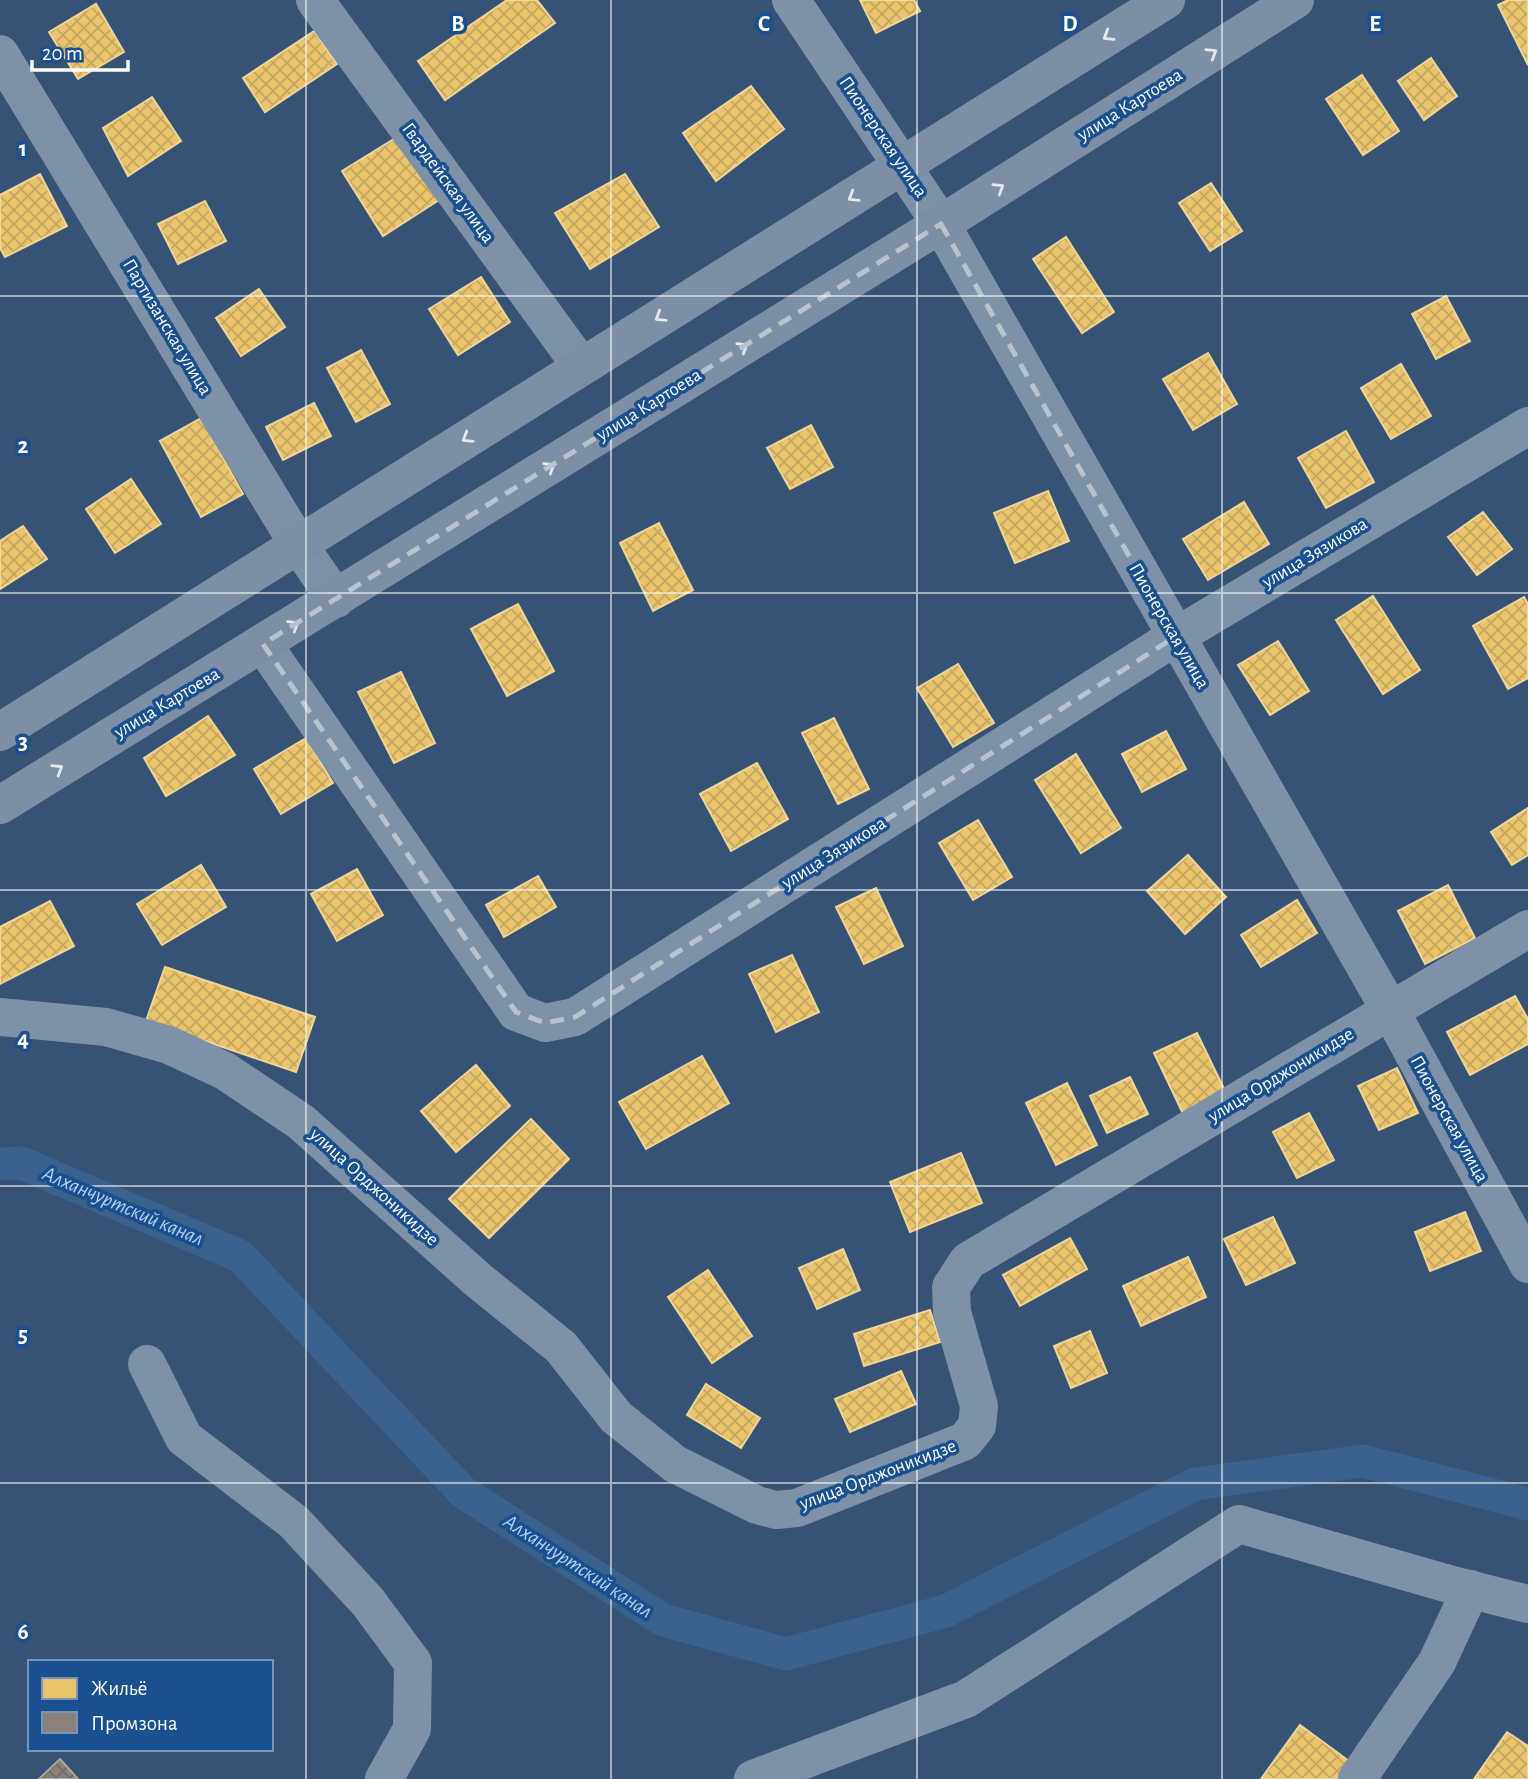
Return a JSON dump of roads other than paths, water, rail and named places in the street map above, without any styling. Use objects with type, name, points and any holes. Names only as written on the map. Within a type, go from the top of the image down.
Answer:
[{"type":"main road","points":[[0,732],[1166,0]]},
{"type":"main road","name":"улица Картоева","points":[[0,805],[942,224],[1295,0]]},
{"type":"street","name":"Гвардейская улица","points":[[315,0],[582,366]]},
{"type":"street","name":"Пионерская улица","points":[[791,0],[942,224],[1390,1010],[1528,1264]]},
{"type":"street","name":"Партизанская улица","points":[[0,54],[298,544],[336,599]]},
{"type":"street","name":"улица Зязикова","points":[[262,644],[516,1012],[545,1023],[575,1017],[1175,637],[1528,426]]},
{"type":"street","name":"улица Орджоникидзе","points":[[0,1017],[106,1027],[169,1045],[225,1071],[301,1122],[478,1280],[561,1347],[616,1417],[675,1464],[757,1505],[776,1510],[797,1508],[965,1441],[978,1426],[979,1406],[952,1312],[951,1287],[968,1261],[1528,929]]},
{"type":"street","points":[[147,1364],[184,1438],[294,1522],[369,1602],[413,1662],[412,1729],[384,1779]]},
{"type":"street","points":[[753,1779],[966,1699],[1239,1524],[1528,1604]]},
{"type":"street","points":[[1357,1779],[1437,1662],[1471,1590]]},
{"type":"waterway","name":"Алханчуртский канал","points":[[0,1164],[21,1163],[240,1256],[464,1493],[663,1620],[786,1654],[946,1611],[1195,1484],[1363,1461],[1528,1504]]}]
